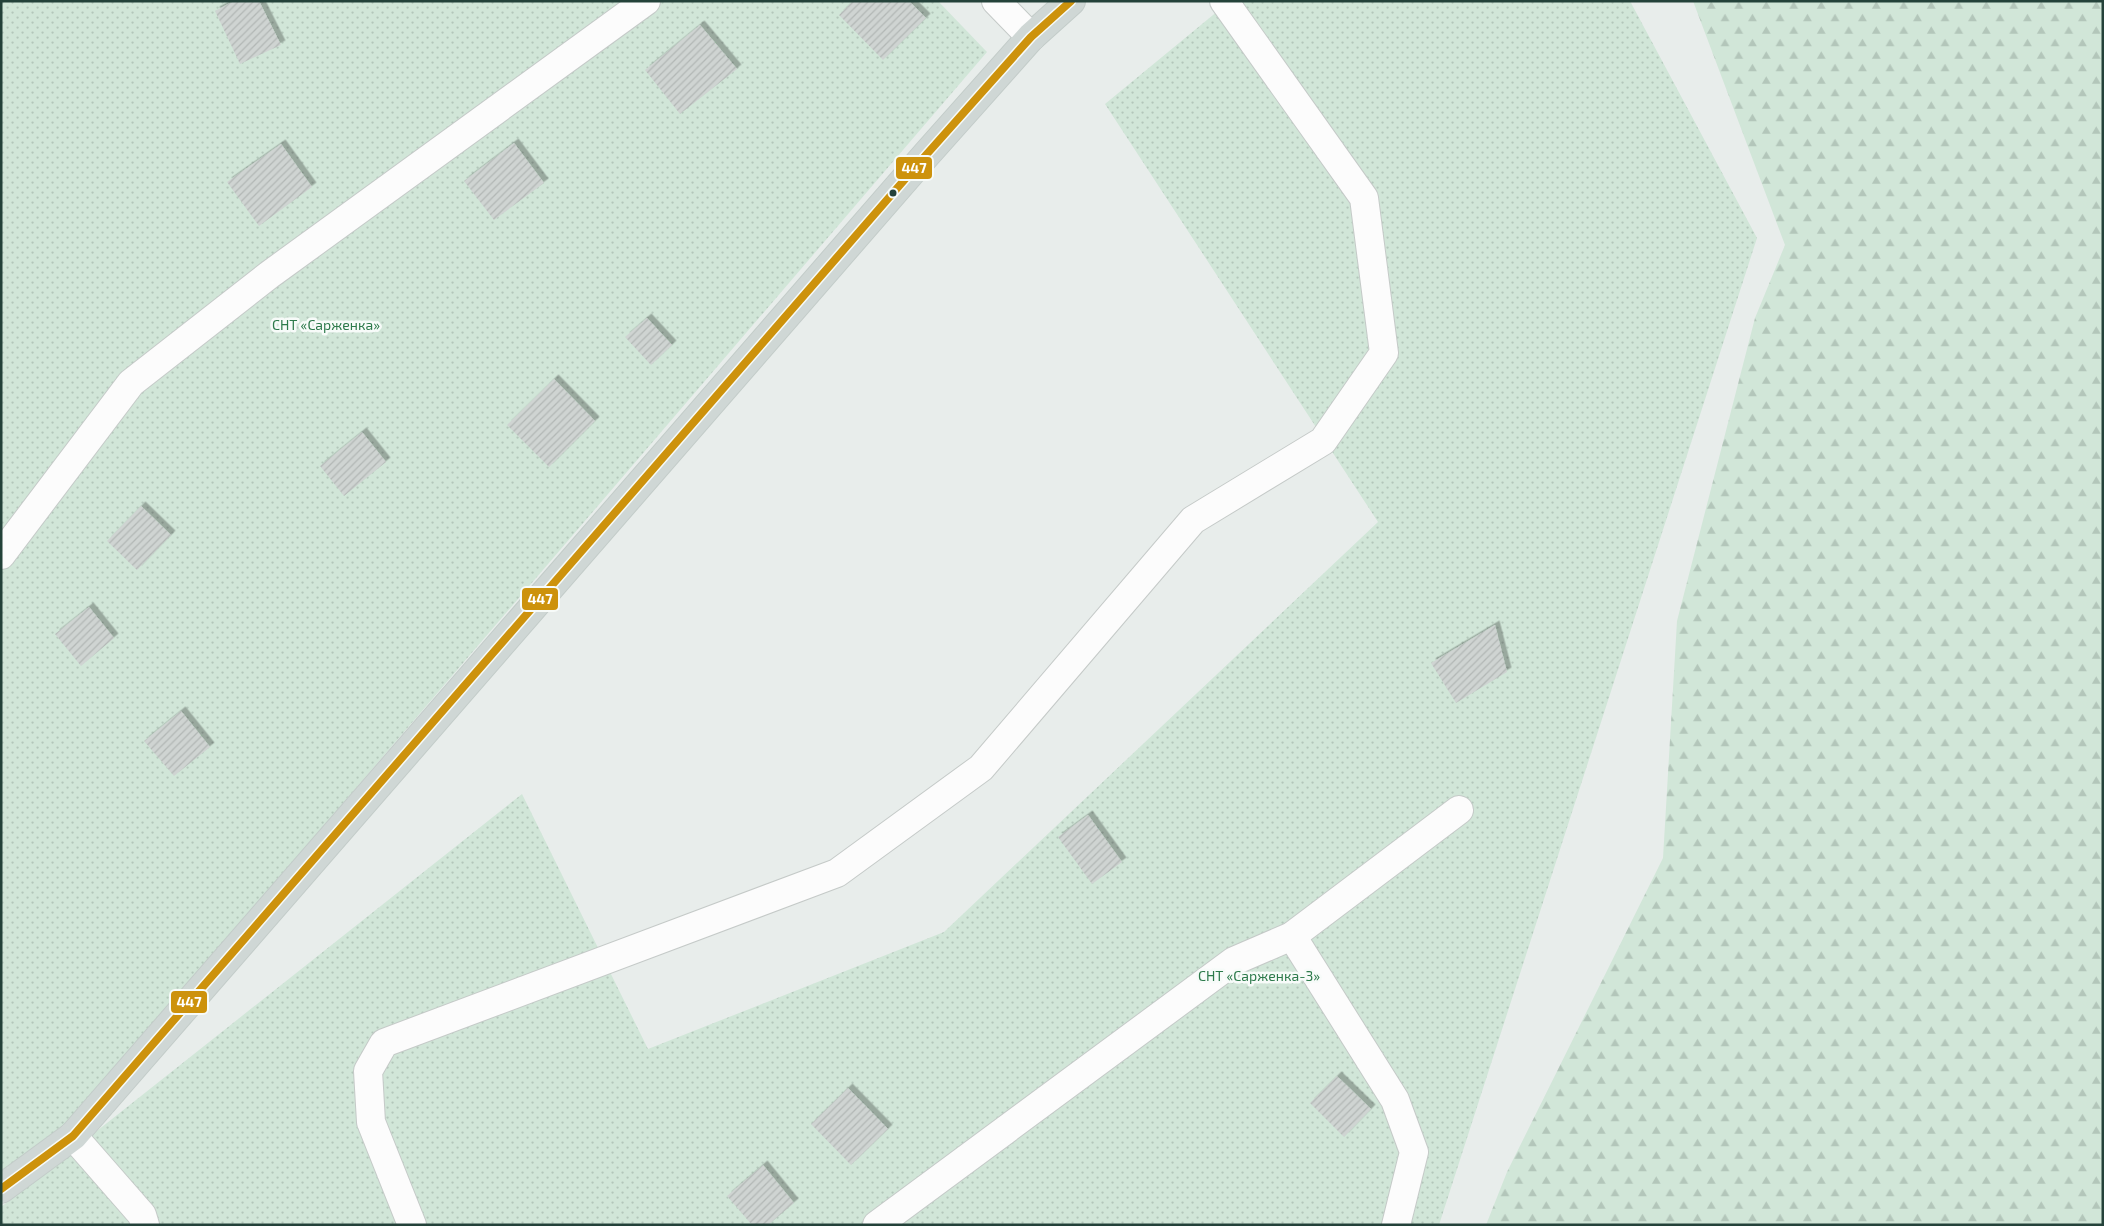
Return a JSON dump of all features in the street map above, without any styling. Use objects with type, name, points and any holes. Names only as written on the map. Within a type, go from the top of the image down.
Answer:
[{"type":"main road","points":[[1,1189],[73,1136],[919,162],[1030,37],[1071,1]]},
{"type":"street","points":[[1,555],[131,383],[270,275],[646,1]]},
{"type":"street","points":[[996,1],[1030,37]]},
{"type":"street","points":[[412,1225],[371,1122],[368,1072],[384,1043],[837,873],[981,768],[1193,520],[1323,441],[1384,353],[1364,198],[1224,1]]},
{"type":"street","points":[[877,1225],[1234,961],[1292,936],[1459,810]]},
{"type":"street","points":[[1292,936],[1395,1100],[1414,1152],[1396,1225]]},
{"type":"street","points":[[73,1136],[142,1215],[145,1225]]},
{"type":"green space","name":"СНТ «Сарженка»","points":[[1,1],[938,1],[987,52],[1,1202]]},
{"type":"green space","name":"СНТ «Сарженка-3»","points":[[1230,1],[1630,1],[1757,238],[1439,1225],[1,1225],[1,1207],[522,794],[648,1049],[944,932],[1378,522],[1105,104]]},
{"type":"green space","points":[[1693,1],[2103,1],[2103,1225],[1486,1225],[1507,1172],[1663,858],[1677,621],[1755,318],[1785,245]]},
{"type":"building","points":[[234,1],[259,1],[281,45],[240,64],[215,11]]},
{"type":"building","points":[[853,1],[909,1],[926,18],[883,60],[839,15]]},
{"type":"building","points":[[700,25],[737,69],[680,114],[645,70]]},
{"type":"building","points":[[514,143],[544,183],[494,220],[464,181]]},
{"type":"building","points":[[281,144],[312,187],[259,226],[227,182]]},
{"type":"building","points":[[647,318],[672,345],[651,365],[625,337]]},
{"type":"building","points":[[554,379],[595,421],[549,467],[507,425]]},
{"type":"building","points":[[362,432],[386,462],[344,496],[320,466]]},
{"type":"building","points":[[141,506],[171,535],[137,570],[107,541]]},
{"type":"building","points":[[89,607],[114,638],[81,666],[55,634]]},
{"type":"building","points":[[1495,625],[1507,672],[1456,703],[1431,663]]},
{"type":"building","points":[[181,711],[210,747],[174,776],[144,741]]},
{"type":"building","points":[[1088,815],[1122,862],[1092,884],[1058,837]]},
{"type":"building","points":[[1337,1076],[1371,1109],[1344,1137],[1310,1103]]},
{"type":"building","points":[[848,1088],[888,1129],[851,1165],[811,1124]]},
{"type":"building","points":[[763,1165],[794,1203],[768,1225],[752,1225],[727,1196]]},
{"type":"transit line","name":"447","points":[[1,1189],[73,1136],[926,155],[1031,37],[1071,1]]}]
